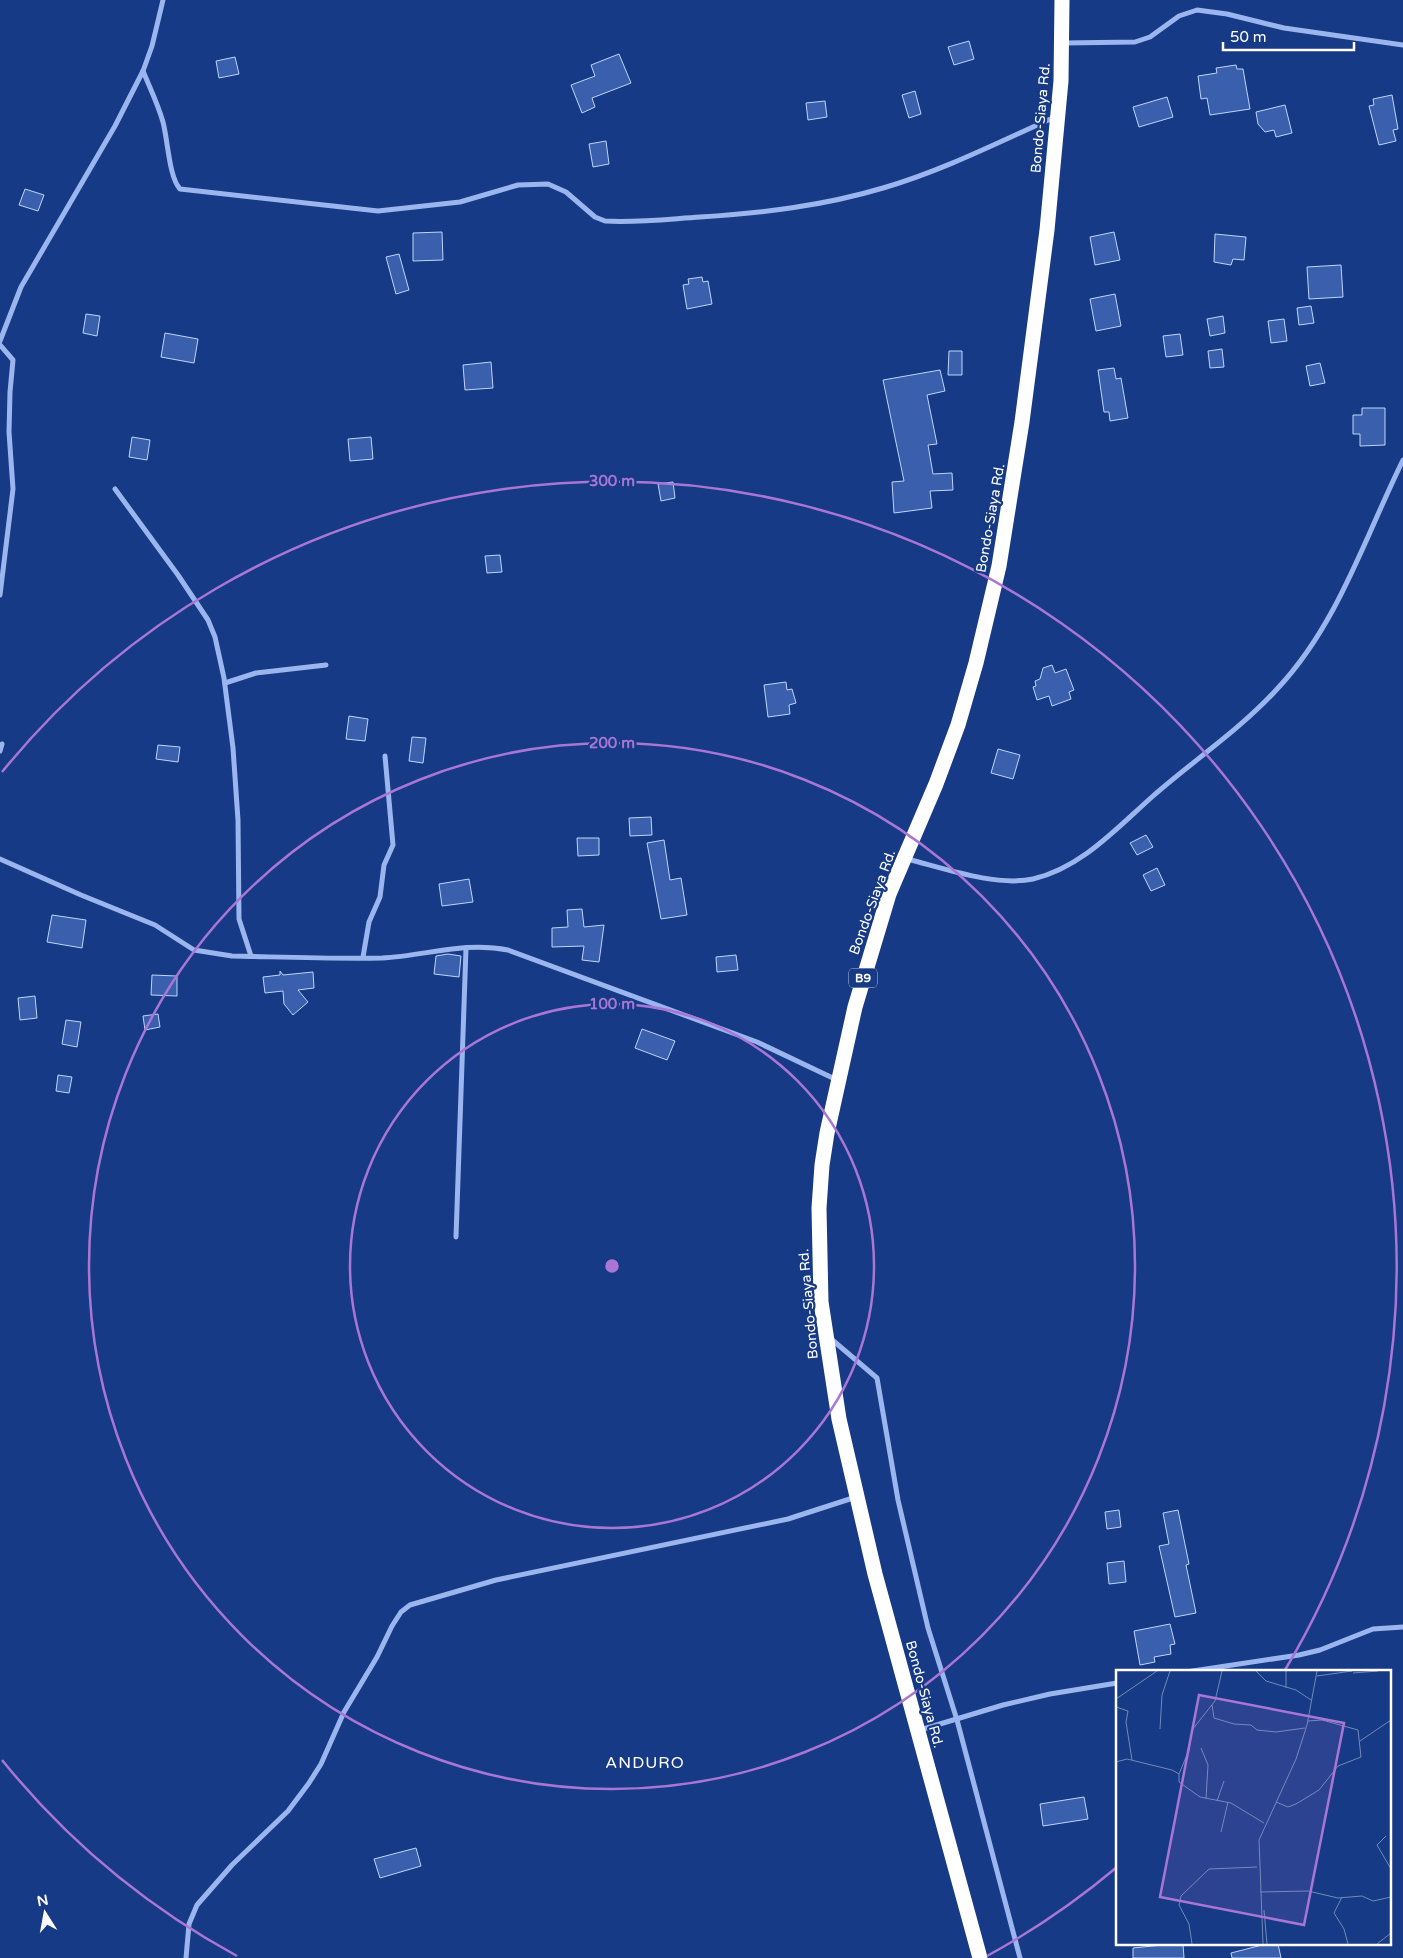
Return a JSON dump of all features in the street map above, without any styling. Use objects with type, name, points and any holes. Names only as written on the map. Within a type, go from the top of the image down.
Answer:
[{"type":"highway","name":"Bondo-Siaya Rd.","points":[[980,1958],[917,1731],[839,1419],[826,1335],[820,1269],[819,1208],[822,1165],[838,1081],[867,965],[890,894],[942,769],[964,706],[999,566],[1031,354],[1058,116],[1062,0]]},
{"type":"street","points":[[0,341],[25,280],[115,126],[143,71],[152,46],[163,0]]},
{"type":"street","points":[[1061,43],[1135,42],[1150,37],[1178,16],[1197,10],[1227,14],[1284,28],[1403,45]]},
{"type":"street","points":[[143,71],[162,120],[170,154],[172,176],[180,189],[378,211],[460,202],[518,185],[537,183],[558,187],[595,217],[605,221],[681,218],[791,209],[843,199],[885,188],[935,170],[1058,116]]},
{"type":"street","points":[[0,345],[13,360],[10,422],[13,488],[0,595]]},
{"type":"street","points":[[904,859],[995,879],[1031,880],[1055,871],[1089,852],[1108,837],[1153,796],[1250,716],[1279,687],[1297,665],[1322,629],[1346,586],[1403,460]]},
{"type":"street","points":[[115,489],[208,620],[215,637],[225,683],[236,778],[238,906],[241,929],[252,956]]},
{"type":"street","points":[[225,683],[256,673],[326,665]]},
{"type":"street","points":[[0,751],[2,744]]},
{"type":"street","points":[[363,957],[369,922],[380,897],[384,865],[393,844],[385,756]]},
{"type":"street","points":[[0,859],[155,925],[194,950],[232,956],[381,958],[436,949],[491,947],[508,950],[757,1042],[838,1081]]},
{"type":"street","points":[[456,1237],[466,948]]},
{"type":"street","points":[[826,1335],[877,1378],[889,1457],[928,1628],[957,1720],[1020,1958]]},
{"type":"street","points":[[186,1958],[189,1924],[197,1905],[232,1865],[288,1811],[309,1783],[321,1764],[344,1712],[377,1657],[392,1626],[400,1612],[410,1605],[496,1580],[788,1519],[857,1497]]},
{"type":"street","points":[[1199,1670],[1320,1650],[1373,1629],[1403,1627]]},
{"type":"street","points":[[917,1731],[1031,1698],[1116,1683]]},
{"type":"building","points":[[969,41],[974,59],[954,65],[948,47]]},
{"type":"building","points":[[619,54],[631,83],[592,98],[595,107],[582,113],[571,85],[595,76],[591,65]]},
{"type":"building","points":[[235,57],[239,74],[219,78],[216,61]]},
{"type":"building","points":[[1236,65],[1237,69],[1243,69],[1250,109],[1210,115],[1207,98],[1201,99],[1198,76],[1217,73],[1216,68]]},
{"type":"building","points":[[915,91],[921,114],[909,118],[902,95]]},
{"type":"building","points":[[1392,95],[1398,129],[1393,130],[1396,141],[1379,145],[1369,106],[1374,105],[1373,99]]},
{"type":"building","points":[[1167,97],[1173,117],[1139,127],[1133,107]]},
{"type":"building","points":[[825,101],[827,117],[808,120],[806,103]]},
{"type":"building","points":[[1285,105],[1292,133],[1276,137],[1274,130],[1265,132],[1258,124],[1256,112]]},
{"type":"building","points":[[606,141],[609,164],[593,167],[589,144]]},
{"type":"building","points":[[25,189],[44,195],[38,211],[19,205]]},
{"type":"building","points":[[442,232],[443,260],[413,261],[413,233]]},
{"type":"building","points":[[1114,232],[1120,260],[1095,265],[1090,237]]},
{"type":"building","points":[[1215,234],[1246,237],[1244,260],[1233,259],[1231,265],[1214,262]]},
{"type":"building","points":[[399,254],[409,290],[396,294],[386,257]]},
{"type":"building","points":[[1341,265],[1343,297],[1309,299],[1307,267]]},
{"type":"building","points":[[702,277],[703,282],[708,281],[712,304],[687,309],[683,285],[689,284],[688,279]]},
{"type":"building","points":[[1115,294],[1121,326],[1096,331],[1090,299]]},
{"type":"building","points":[[1311,306],[1314,323],[1299,325],[1297,308]]},
{"type":"building","points":[[86,314],[100,316],[97,336],[83,333]]},
{"type":"building","points":[[1223,316],[1225,333],[1210,336],[1207,319]]},
{"type":"building","points":[[1284,319],[1287,341],[1271,343],[1268,321]]},
{"type":"building","points":[[165,333],[198,339],[194,363],[161,357]]},
{"type":"building","points":[[1180,334],[1183,355],[1166,357],[1163,336]]},
{"type":"building","points":[[1222,349],[1224,367],[1210,368],[1208,351]]},
{"type":"building","points":[[949,351],[962,351],[962,375],[948,375]]},
{"type":"building","points":[[491,362],[493,388],[465,390],[463,365]]},
{"type":"building","points":[[1320,363],[1325,383],[1310,386],[1306,366]]},
{"type":"building","points":[[1114,368],[1116,379],[1121,378],[1128,418],[1110,421],[1109,412],[1104,412],[1098,370]]},
{"type":"building","points":[[940,370],[945,391],[927,395],[937,444],[928,445],[933,474],[952,473],[953,490],[930,491],[932,508],[894,513],[892,482],[904,481],[883,380]]},
{"type":"building","points":[[1362,408],[1385,408],[1385,445],[1360,446],[1360,434],[1353,434],[1353,415],[1362,415]]},
{"type":"building","points":[[132,437],[150,440],[147,460],[129,457]]},
{"type":"building","points":[[371,437],[373,459],[350,461],[348,439]]},
{"type":"building","points":[[673,482],[675,498],[661,501],[658,484]]},
{"type":"building","points":[[500,555],[502,572],[487,573],[485,556]]},
{"type":"building","points":[[1052,665],[1055,673],[1066,669],[1074,690],[1069,692],[1071,699],[1052,706],[1049,696],[1037,700],[1033,687],[1036,686],[1035,681],[1040,679],[1043,668]]},
{"type":"building","points":[[786,682],[787,690],[792,689],[796,703],[789,705],[790,714],[768,717],[764,685]]},
{"type":"building","points":[[349,716],[368,719],[365,741],[346,739]]},
{"type":"building","points":[[412,737],[426,738],[423,763],[409,761]]},
{"type":"building","points":[[158,745],[180,747],[178,762],[156,759]]},
{"type":"building","points":[[998,749],[1020,755],[1013,779],[991,773]]},
{"type":"building","points":[[651,817],[652,835],[630,836],[629,818]]},
{"type":"building","points":[[1146,835],[1153,847],[1137,855],[1130,843]]},
{"type":"building","points":[[577,838],[599,838],[599,855],[578,856]]},
{"type":"building","points":[[664,840],[670,880],[681,878],[687,915],[661,919],[647,843]]},
{"type":"building","points":[[1157,868],[1165,885],[1151,891],[1143,875]]},
{"type":"building","points":[[469,879],[473,902],[442,906],[439,884]]},
{"type":"building","points":[[582,909],[584,927],[604,925],[599,962],[582,960],[584,946],[552,947],[552,928],[568,927],[567,910]]},
{"type":"building","points":[[52,915],[86,920],[82,948],[47,942]]},
{"type":"building","points":[[448,954],[461,956],[459,977],[434,974],[436,956]]},
{"type":"building","points":[[736,955],[738,970],[717,972],[716,957]]},
{"type":"building","points":[[280,971],[283,975],[313,972],[314,988],[298,990],[308,1002],[293,1015],[284,1004],[283,991],[265,993],[263,977],[280,975]]},
{"type":"building","points":[[152,975],[177,976],[177,996],[151,995]]},
{"type":"building","points":[[35,996],[37,1018],[20,1020],[18,998]]},
{"type":"building","points":[[158,1014],[160,1027],[145,1030],[143,1016]]},
{"type":"building","points":[[66,1020],[81,1022],[77,1047],[62,1044]]},
{"type":"building","points":[[642,1029],[675,1041],[667,1060],[635,1048]]},
{"type":"building","points":[[58,1075],[72,1077],[69,1093],[56,1091]]},
{"type":"building","points":[[1119,1510],[1121,1527],[1107,1529],[1105,1512]]},
{"type":"building","points":[[1178,1510],[1189,1564],[1186,1565],[1196,1613],[1175,1617],[1159,1546],[1169,1544],[1163,1513]]},
{"type":"building","points":[[1124,1561],[1126,1582],[1109,1584],[1107,1563]]},
{"type":"building","points":[[1170,1624],[1175,1644],[1170,1645],[1171,1654],[1154,1657],[1155,1662],[1140,1665],[1134,1631]]},
{"type":"building","points":[[1084,1797],[1088,1819],[1043,1826],[1040,1804]]},
{"type":"building","points":[[416,1848],[421,1866],[380,1878],[374,1859]]},
{"type":"building","points":[[1183,1946],[1184,1958],[1133,1958],[1133,1948]]},
{"type":"building","points":[[1258,1946],[1278,1946],[1281,1958],[1232,1958],[1231,1953]]},
{"type":"district","name":"ANDURO","points":[[645,1762]]}]
